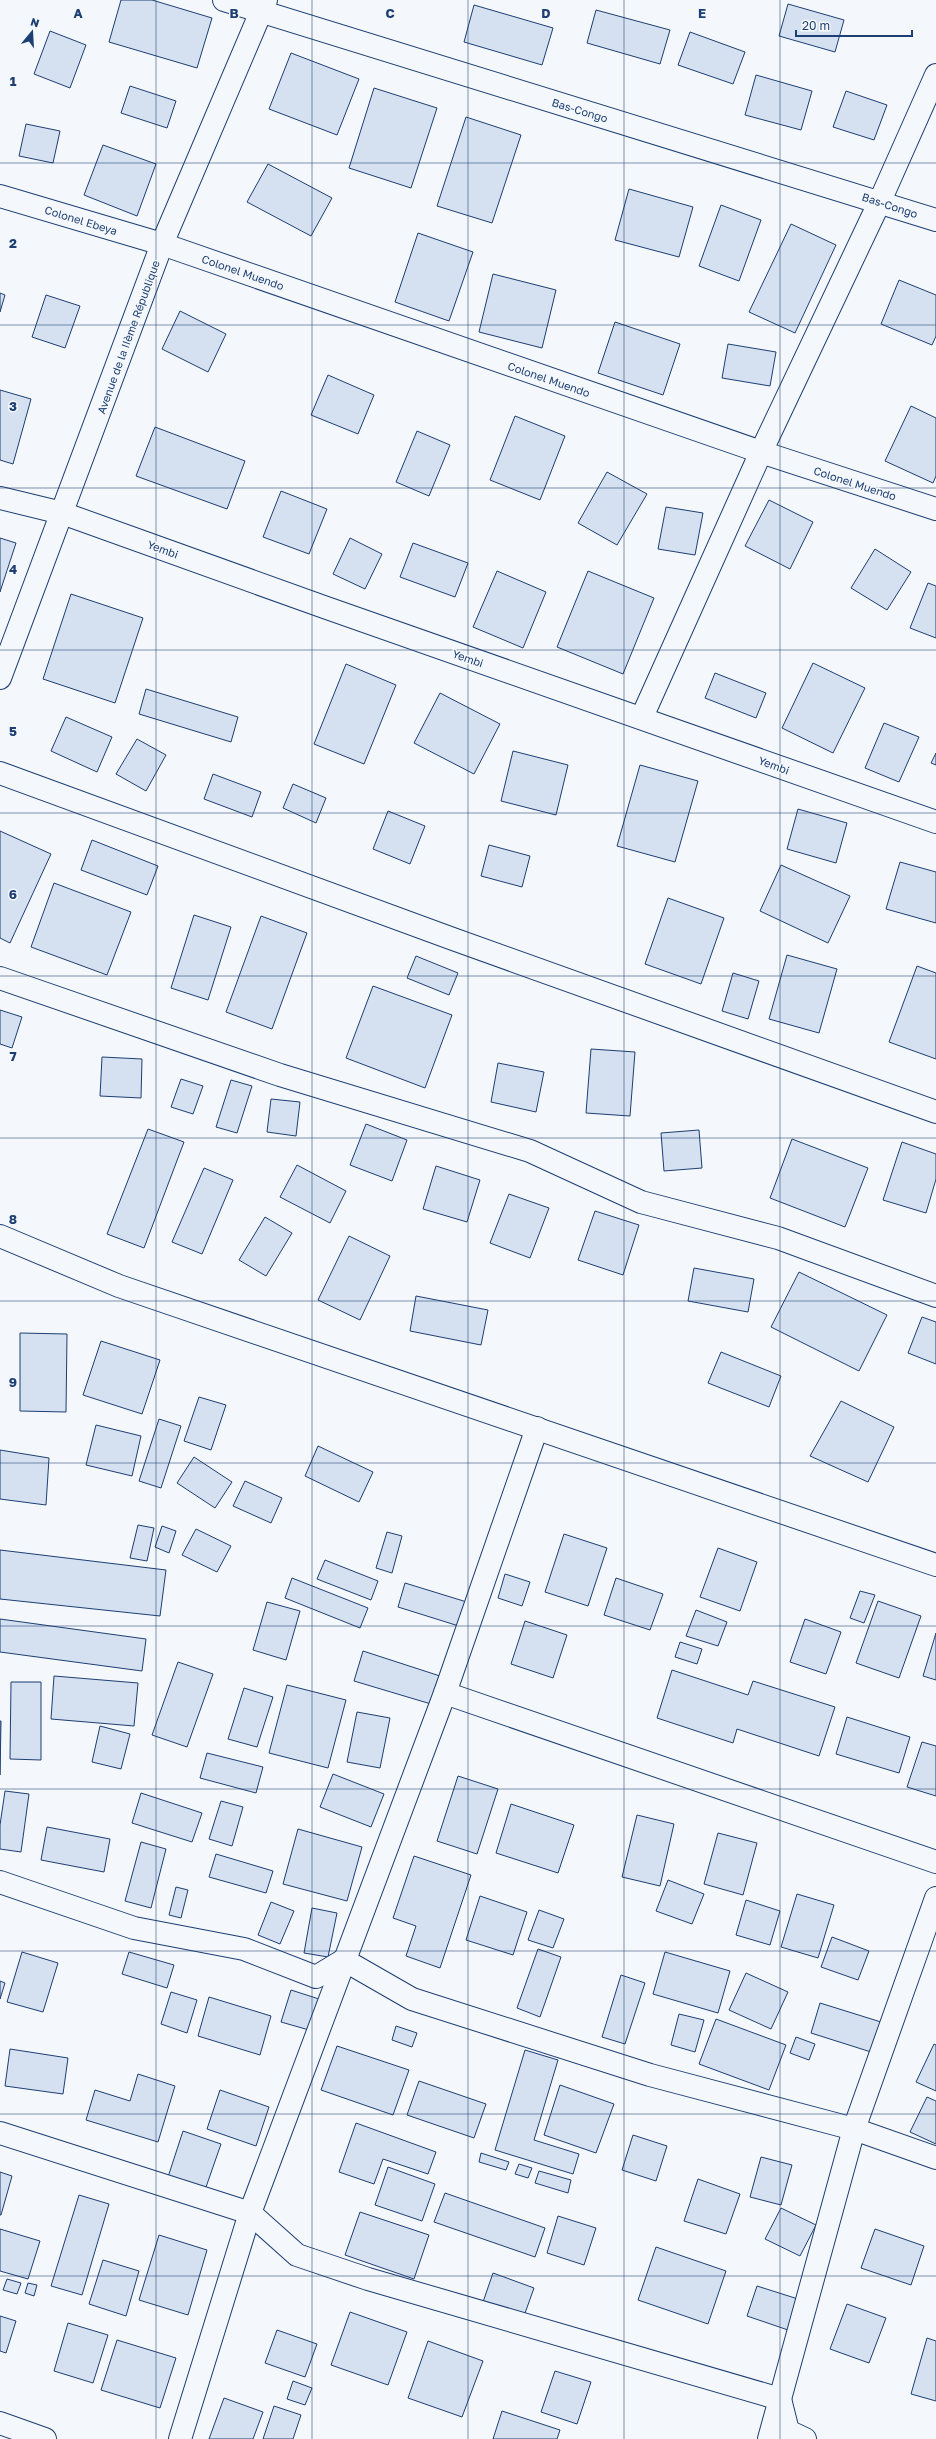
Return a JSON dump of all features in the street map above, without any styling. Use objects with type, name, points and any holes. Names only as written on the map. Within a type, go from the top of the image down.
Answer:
[{"type":"street","name":"Bas-Congo","points":[[224,0],[264,6],[936,220]]},
{"type":"street","name":"Avenue de la IIème République","points":[[0,678],[162,244],[264,6]]},
{"type":"street","points":[[642,717],[761,452],[880,201],[936,75]]},
{"type":"street","name":"Colonel Ebeya","points":[[0,196],[162,244]]},
{"type":"street","name":"Colonel Muendo","points":[[162,244],[761,452],[936,509]]},
{"type":"street","name":"Yembi","points":[[0,498],[62,513],[490,666],[642,717],[936,822]]},
{"type":"street","points":[[0,773],[936,1112]]},
{"type":"street","points":[[0,978],[280,1075],[530,1151],[641,1202],[778,1238],[936,1296]]},
{"type":"street","points":[[0,1236],[119,1286],[936,1565]]},
{"type":"street","points":[[180,2439],[250,2213],[445,1694],[537,1428]]},
{"type":"street","points":[[445,1694],[936,1862]]},
{"type":"street","points":[[0,1882],[134,1928],[244,1949],[316,1977],[344,1960]]},
{"type":"street","points":[[769,2439],[854,2130],[936,1898]]},
{"type":"street","points":[[344,1960],[412,1999],[650,2075],[854,2130],[936,2158]]},
{"type":"street","points":[[0,2133],[250,2213],[297,2255],[368,2279],[502,2320],[780,2399]]},
{"type":"street","points":[[780,2399],[788,2430],[805,2439]]},
{"type":"street","points":[[0,2423],[45,2439]]},
{"type":"building","points":[[121,0],[152,0],[212,18],[197,68],[109,42]]},
{"type":"building","points":[[788,4],[844,20],[835,52],[779,36]]},
{"type":"building","points":[[474,5],[553,28],[542,65],[464,42]]},
{"type":"building","points":[[596,10],[670,30],[660,64],[587,43]]},
{"type":"building","points":[[50,31],[86,45],[70,88],[34,74]]},
{"type":"building","points":[[690,32],[745,52],[733,84],[678,65]]},
{"type":"building","points":[[291,53],[359,79],[337,135],[269,109]]},
{"type":"building","points":[[756,75],[812,91],[801,130],[745,115]]},
{"type":"building","points":[[130,86],[176,101],[167,128],[121,113]]},
{"type":"building","points":[[374,88],[437,108],[411,188],[349,168]]},
{"type":"building","points":[[846,91],[887,105],[874,140],[833,127]]},
{"type":"building","points":[[466,117],[521,135],[492,223],[437,206]]},
{"type":"building","points":[[26,124],[60,131],[53,163],[19,156]]},
{"type":"building","points":[[103,145],[156,164],[137,216],[84,195]]},
{"type":"building","points":[[268,164],[332,198],[311,236],[247,202]]},
{"type":"building","points":[[629,189],[693,207],[679,257],[615,240]]},
{"type":"building","points":[[721,205],[761,220],[739,281],[699,266]]},
{"type":"building","points":[[791,224],[836,245],[795,333],[749,312]]},
{"type":"building","points":[[418,233],[473,252],[449,321],[395,302]]},
{"type":"building","points":[[493,274],[556,290],[542,348],[479,332]]},
{"type":"building","points":[[899,280],[936,295],[936,336],[932,345],[881,324]]},
{"type":"building","points":[[0,293],[5,295],[0,312]]},
{"type":"building","points":[[46,295],[80,306],[65,348],[32,337]]},
{"type":"building","points":[[180,311],[226,334],[208,372],[162,349]]},
{"type":"building","points":[[615,322],[680,344],[663,395],[598,373]]},
{"type":"building","points":[[728,344],[776,352],[770,386],[722,378]]},
{"type":"building","points":[[328,375],[374,395],[358,434],[311,415]]},
{"type":"building","points":[[0,390],[31,399],[13,464],[0,460]]},
{"type":"building","points":[[911,406],[936,418],[936,476],[933,483],[885,461]]},
{"type":"building","points":[[515,416],[565,436],[540,500],[490,480]]},
{"type":"building","points":[[155,427],[245,461],[227,509],[136,476]]},
{"type":"building","points":[[417,431],[450,445],[429,496],[396,482]]},
{"type":"building","points":[[607,472],[647,494],[617,545],[578,523]]},
{"type":"building","points":[[281,491],[327,509],[309,554],[263,537]]},
{"type":"building","points":[[769,500],[813,522],[790,569],[745,546]]},
{"type":"building","points":[[666,507],[703,513],[695,555],[658,549]]},
{"type":"building","points":[[0,538],[16,543],[0,592]]},
{"type":"building","points":[[350,538],[382,554],[365,589],[333,574]]},
{"type":"building","points":[[413,543],[468,563],[455,597],[400,577]]},
{"type":"building","points":[[875,549],[911,572],[887,610],[851,588]]},
{"type":"building","points":[[497,571],[546,592],[523,648],[473,627]]},
{"type":"building","points":[[588,571],[654,598],[623,674],[557,647]]},
{"type":"building","points":[[928,583],[936,586],[936,638],[910,628]]},
{"type":"building","points":[[71,594],[143,618],[115,703],[43,679]]},
{"type":"building","points":[[813,663],[865,688],[833,753],[782,728]]},
{"type":"building","points":[[346,664],[396,685],[364,764],[314,744]]},
{"type":"building","points":[[715,673],[766,693],[756,718],[705,698]]},
{"type":"building","points":[[146,689],[238,717],[231,742],[139,714]]},
{"type":"building","points":[[440,693],[500,724],[474,774],[414,743]]},
{"type":"building","points":[[66,717],[112,737],[97,772],[51,751]]},
{"type":"building","points":[[884,723],[919,737],[899,782],[865,768]]},
{"type":"building","points":[[137,739],[166,755],[146,791],[116,774]]},
{"type":"building","points":[[513,751],[568,765],[556,815],[501,801]]},
{"type":"building","points":[[936,753],[936,765],[931,763]]},
{"type":"building","points":[[640,765],[698,781],[675,862],[617,846]]},
{"type":"building","points":[[213,774],[261,792],[252,817],[204,799]]},
{"type":"building","points":[[293,784],[326,798],[316,823],[283,808]]},
{"type":"building","points":[[798,809],[847,823],[836,863],[787,849]]},
{"type":"building","points":[[388,811],[425,826],[410,864],[373,849]]},
{"type":"building","points":[[0,831],[51,854],[10,943],[0,938]]},
{"type":"building","points":[[92,840],[158,866],[147,895],[81,870]]},
{"type":"building","points":[[489,845],[530,856],[522,887],[481,876]]},
{"type":"building","points":[[900,862],[936,872],[936,923],[886,909]]},
{"type":"building","points":[[781,865],[850,896],[828,943],[760,911]]},
{"type":"building","points":[[54,883],[131,912],[107,975],[31,947]]},
{"type":"building","points":[[668,898],[724,918],[701,984],[645,964]]},
{"type":"building","points":[[194,915],[231,927],[208,1000],[171,988]]},
{"type":"building","points":[[261,916],[307,933],[272,1029],[226,1012]]},
{"type":"building","points":[[787,955],[837,969],[819,1033],[769,1019]]},
{"type":"building","points":[[416,956],[458,973],[449,995],[407,978]]},
{"type":"building","points":[[917,966],[936,973],[936,1059],[889,1042]]},
{"type":"building","points":[[733,973],[759,981],[748,1019],[722,1011]]},
{"type":"building","points":[[373,986],[452,1015],[425,1088],[346,1058]]},
{"type":"building","points":[[0,1010],[22,1017],[12,1048],[0,1044]]},
{"type":"building","points":[[591,1049],[635,1052],[630,1116],[586,1113]]},
{"type":"building","points":[[102,1057],[142,1059],[141,1098],[100,1096]]},
{"type":"building","points":[[498,1063],[544,1072],[536,1112],[491,1102]]},
{"type":"building","points":[[181,1079],[203,1086],[193,1114],[171,1107]]},
{"type":"building","points":[[231,1080],[252,1086],[237,1133],[216,1127]]},
{"type":"building","points":[[271,1099],[300,1102],[296,1136],[267,1132]]},
{"type":"building","points":[[366,1124],[407,1140],[392,1181],[350,1165]]},
{"type":"building","points":[[148,1129],[184,1142],[144,1248],[107,1234]]},
{"type":"building","points":[[699,1130],[702,1168],[664,1171],[661,1133]]},
{"type":"building","points":[[792,1139],[868,1168],[845,1227],[770,1198]]},
{"type":"building","points":[[902,1142],[936,1154],[936,1179],[926,1213],[883,1200]]},
{"type":"building","points":[[297,1165],[346,1191],[330,1223],[280,1197]]},
{"type":"building","points":[[436,1166],[480,1180],[467,1222],[423,1209]]},
{"type":"building","points":[[204,1168],[233,1180],[202,1254],[172,1242]]},
{"type":"building","points":[[509,1194],[549,1208],[530,1258],[490,1243]]},
{"type":"building","points":[[595,1211],[639,1225],[623,1275],[578,1260]]},
{"type":"building","points":[[265,1217],[292,1233],[266,1276],[239,1260]]},
{"type":"building","points":[[349,1236],[390,1256],[360,1320],[318,1300]]},
{"type":"building","points":[[694,1268],[754,1279],[748,1312],[688,1301]]},
{"type":"building","points":[[799,1272],[887,1315],[859,1371],[771,1327]]},
{"type":"building","points":[[416,1296],[488,1310],[481,1345],[410,1331]]},
{"type":"building","points":[[922,1317],[936,1322],[936,1364],[908,1353]]},
{"type":"building","points":[[20,1333],[67,1334],[66,1412],[20,1411]]},
{"type":"building","points":[[101,1341],[160,1360],[142,1414],[83,1395]]},
{"type":"building","points":[[721,1352],[781,1376],[769,1407],[708,1383]]},
{"type":"building","points":[[199,1397],[226,1405],[211,1450],[184,1441]]},
{"type":"building","points":[[841,1401],[894,1427],[868,1482],[810,1456]]},
{"type":"building","points":[[159,1419],[181,1426],[161,1488],[139,1481]]},
{"type":"building","points":[[96,1425],[141,1436],[132,1476],[86,1465]]},
{"type":"building","points":[[318,1446],[373,1472],[359,1502],[305,1476]]},
{"type":"building","points":[[0,1450],[49,1458],[46,1505],[0,1499]]},
{"type":"building","points":[[194,1457],[232,1482],[215,1508],[177,1483]]},
{"type":"building","points":[[245,1481],[282,1498],[271,1523],[233,1506]]},
{"type":"building","points":[[138,1525],[154,1528],[147,1561],[130,1558]]},
{"type":"building","points":[[162,1526],[176,1531],[169,1553],[155,1547]]},
{"type":"building","points":[[196,1529],[231,1546],[217,1572],[182,1555]]},
{"type":"building","points":[[387,1532],[402,1536],[392,1573],[376,1568]]},
{"type":"building","points":[[564,1534],[607,1548],[588,1606],[545,1592]]},
{"type":"building","points":[[718,1548],[757,1562],[740,1611],[700,1597]]},
{"type":"building","points":[[0,1550],[166,1570],[160,1616],[0,1599]]},
{"type":"building","points":[[325,1560],[378,1581],[371,1600],[317,1579]]},
{"type":"building","points":[[505,1574],[530,1582],[522,1606],[498,1598]]},
{"type":"building","points":[[292,1578],[368,1608],[360,1628],[285,1598]]},
{"type":"building","points":[[616,1578],[663,1594],[650,1630],[604,1615]]},
{"type":"building","points":[[405,1583],[470,1603],[462,1627],[398,1607]]},
{"type":"building","points":[[860,1591],[875,1595],[864,1623],[850,1618]]},
{"type":"building","points":[[878,1601],[921,1616],[899,1678],[856,1663]]},
{"type":"building","points":[[267,1602],[300,1611],[286,1660],[253,1650]]},
{"type":"building","points":[[696,1610],[727,1622],[718,1646],[686,1636]]},
{"type":"building","points":[[0,1619],[146,1639],[142,1671],[0,1652]]},
{"type":"building","points":[[805,1619],[841,1632],[826,1674],[790,1662]]},
{"type":"building","points":[[525,1621],[567,1635],[553,1678],[511,1664]]},
{"type":"building","points":[[936,1633],[936,1680],[923,1676]]},
{"type":"building","points":[[680,1642],[702,1649],[697,1664],[675,1657]]},
{"type":"building","points":[[363,1651],[440,1676],[431,1704],[354,1681]]},
{"type":"building","points":[[178,1662],[213,1674],[187,1747],[152,1735]]},
{"type":"building","points":[[672,1670],[748,1695],[753,1681],[835,1707],[819,1756],[737,1729],[733,1743],[657,1718]]},
{"type":"building","points":[[54,1676],[138,1683],[134,1726],[51,1719]]},
{"type":"building","points":[[11,1682],[41,1682],[41,1760],[10,1759]]},
{"type":"building","points":[[287,1685],[346,1700],[328,1768],[269,1753]]},
{"type":"building","points":[[244,1688],[273,1697],[257,1747],[228,1739]]},
{"type":"building","points":[[357,1712],[390,1718],[380,1768],[347,1762]]},
{"type":"building","points":[[847,1717],[910,1737],[899,1773],[836,1754]]},
{"type":"building","points":[[0,1721],[1,1721],[0,1775]]},
{"type":"building","points":[[100,1726],[130,1734],[121,1769],[92,1762]]},
{"type":"building","points":[[922,1742],[936,1746],[936,1796],[907,1787]]},
{"type":"building","points":[[207,1753],[263,1767],[256,1793],[200,1778]]},
{"type":"building","points":[[333,1774],[384,1794],[371,1827],[320,1807]]},
{"type":"building","points":[[458,1776],[498,1789],[477,1854],[437,1841]]},
{"type":"building","points":[[5,1791],[29,1794],[21,1852],[0,1849],[0,1825]]},
{"type":"building","points":[[141,1793],[202,1813],[192,1842],[132,1823]]},
{"type":"building","points":[[221,1801],[243,1807],[232,1846],[209,1839]]},
{"type":"building","points":[[511,1804],[574,1825],[558,1873],[496,1853]]},
{"type":"building","points":[[637,1815],[674,1824],[660,1886],[622,1877]]},
{"type":"building","points":[[47,1827],[110,1839],[104,1872],[41,1860]]},
{"type":"building","points":[[298,1829],[362,1847],[347,1901],[283,1884]]},
{"type":"building","points":[[718,1833],[757,1843],[743,1895],[704,1884]]},
{"type":"building","points":[[141,1842],[166,1849],[151,1908],[125,1901]]},
{"type":"building","points":[[216,1854],[273,1871],[266,1893],[209,1877]]},
{"type":"building","points":[[414,1856],[471,1875],[440,1968],[406,1956],[416,1926],[393,1918]]},
{"type":"building","points":[[668,1880],[704,1894],[692,1924],[656,1911]]},
{"type":"building","points":[[176,1887],[188,1890],[181,1918],[169,1915]]},
{"type":"building","points":[[797,1894],[834,1905],[818,1958],[781,1947]]},
{"type":"building","points":[[480,1896],[527,1912],[513,1955],[466,1940]]},
{"type":"building","points":[[746,1900],[780,1911],[770,1945],[736,1935]]},
{"type":"building","points":[[271,1902],[294,1911],[280,1944],[258,1935]]},
{"type":"building","points":[[312,1908],[337,1913],[328,1957],[304,1953]]},
{"type":"building","points":[[539,1910],[564,1919],[553,1948],[528,1940]]},
{"type":"building","points":[[832,1937],[869,1951],[858,1980],[821,1967]]},
{"type":"building","points":[[538,1949],[561,1957],[540,2017],[517,2008]]},
{"type":"building","points":[[22,1952],[58,1963],[43,2012],[7,2002]]},
{"type":"building","points":[[129,1952],[174,1965],[167,1988],[122,1974]]},
{"type":"building","points":[[665,1952],[730,1971],[718,2013],[653,1994]]},
{"type":"building","points":[[746,1973],[788,1992],[771,2029],[729,2010]]},
{"type":"building","points":[[621,1975],[645,1983],[625,2044],[602,2037]]},
{"type":"building","points":[[0,1981],[5,1983],[0,1999]]},
{"type":"building","points":[[291,1990],[319,1999],[309,2030],[281,2022]]},
{"type":"building","points":[[171,1992],[197,2000],[187,2033],[161,2024]]},
{"type":"building","points":[[209,1997],[271,2016],[260,2055],[198,2036]]},
{"type":"building","points":[[820,2003],[881,2022],[871,2052],[811,2033]]},
{"type":"building","points":[[679,2014],[704,2020],[695,2052],[671,2045]]},
{"type":"building","points":[[716,2019],[786,2045],[769,2090],[699,2064]]},
{"type":"building","points":[[396,2026],[417,2033],[412,2047],[392,2040]]},
{"type":"building","points":[[796,2037],[815,2044],[809,2060],[790,2053]]},
{"type":"building","points":[[934,2044],[936,2045],[936,2091],[916,2082]]},
{"type":"building","points":[[337,2046],[409,2070],[393,2115],[321,2090]]},
{"type":"building","points":[[10,2049],[68,2058],[63,2094],[5,2086]]},
{"type":"building","points":[[525,2050],[558,2060],[534,2140],[579,2154],[573,2174],[495,2150]]},
{"type":"building","points":[[138,2074],[175,2086],[158,2142],[86,2120],[95,2090],[130,2101]]},
{"type":"building","points":[[419,2081],[486,2104],[474,2138],[407,2115]]},
{"type":"building","points":[[560,2085],[614,2104],[596,2153],[544,2135]]},
{"type":"building","points":[[220,2090],[269,2107],[256,2146],[207,2129]]},
{"type":"building","points":[[927,2097],[936,2101],[936,2144],[910,2132]]},
{"type":"building","points":[[356,2123],[436,2152],[428,2174],[383,2159],[374,2184],[339,2172]]},
{"type":"building","points":[[183,2131],[221,2144],[205,2190],[168,2177]]},
{"type":"building","points":[[633,2135],[667,2146],[656,2181],[622,2170]]},
{"type":"building","points":[[481,2153],[509,2162],[506,2170],[479,2162]]},
{"type":"building","points":[[761,2157],[792,2165],[781,2205],[750,2197]]},
{"type":"building","points":[[519,2164],[532,2168],[528,2178],[515,2174]]},
{"type":"building","points":[[388,2167],[435,2184],[422,2221],[375,2205]]},
{"type":"building","points":[[539,2171],[571,2180],[568,2193],[535,2183]]},
{"type":"building","points":[[0,2172],[12,2176],[1,2215],[0,2215]]},
{"type":"building","points":[[698,2179],[740,2194],[726,2234],[684,2221]]},
{"type":"building","points":[[445,2193],[545,2228],[535,2257],[434,2222]]},
{"type":"building","points":[[79,2195],[109,2204],[82,2295],[51,2286]]},
{"type":"building","points":[[781,2208],[816,2225],[800,2256],[765,2239]]},
{"type":"building","points":[[360,2212],[429,2235],[414,2279],[345,2255]]},
{"type":"building","points":[[558,2216],[596,2228],[584,2265],[547,2253]]},
{"type":"building","points":[[0,2229],[40,2241],[28,2279],[0,2271]]},
{"type":"building","points":[[875,2229],[924,2246],[911,2285],[861,2268]]},
{"type":"building","points":[[159,2235],[207,2250],[188,2315],[139,2300]]},
{"type":"building","points":[[656,2247],[726,2271],[708,2324],[638,2300]]},
{"type":"building","points":[[103,2260],[139,2271],[126,2316],[89,2304]]},
{"type":"building","points":[[493,2273],[534,2288],[524,2316],[483,2302]]},
{"type":"building","points":[[7,2279],[21,2283],[17,2294],[3,2290]]},
{"type":"building","points":[[28,2283],[37,2285],[34,2296],[25,2293]]},
{"type":"building","points":[[757,2286],[798,2299],[788,2330],[747,2316]]},
{"type":"building","points":[[847,2304],[886,2318],[869,2363],[830,2349]]},
{"type":"building","points":[[350,2312],[407,2332],[388,2385],[331,2365]]},
{"type":"building","points":[[0,2316],[16,2321],[6,2353],[0,2351]]},
{"type":"building","points":[[68,2323],[108,2335],[93,2383],[54,2371]]},
{"type":"building","points":[[277,2330],[317,2344],[305,2377],[265,2363]]},
{"type":"building","points":[[927,2338],[936,2341],[936,2401],[911,2394]]},
{"type":"building","points":[[117,2340],[176,2358],[160,2408],[101,2390]]},
{"type":"building","points":[[428,2341],[483,2361],[462,2417],[408,2398]]},
{"type":"building","points":[[555,2371],[591,2382],[577,2424],[541,2412]]},
{"type":"building","points":[[293,2381],[312,2388],[305,2405],[287,2399]]},
{"type":"building","points":[[224,2398],[263,2412],[253,2439],[209,2439]]},
{"type":"building","points":[[274,2406],[301,2415],[293,2439],[263,2439]]},
{"type":"building","points":[[502,2411],[560,2430],[557,2439],[493,2439]]}]
